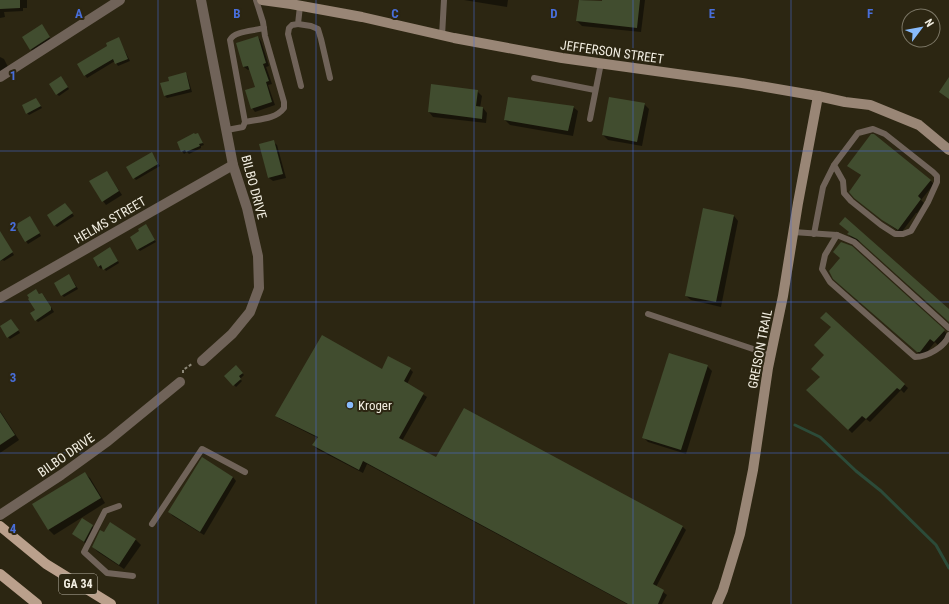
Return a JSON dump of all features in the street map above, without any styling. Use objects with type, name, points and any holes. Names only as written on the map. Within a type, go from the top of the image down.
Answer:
[{"type":"main road","name":"GA 34","points":[[0,526],[46,564],[111,604]]},
{"type":"main road","points":[[0,574],[37,604]]},
{"type":"street","points":[[0,77],[120,0]]},
{"type":"street","name":"BILBO DRIVE","points":[[201,0],[233,165],[247,208],[258,256],[258,288],[250,312],[232,334],[202,361]]},
{"type":"street","name":"JEFFERSON STREET","points":[[262,0],[362,17],[442,36],[562,58],[742,83],[845,102],[870,105],[919,125],[949,150]]},
{"type":"street","name":"GREISON TRAIL","points":[[717,604],[723,590],[740,534],[753,470],[771,355],[783,296],[818,96]]},
{"type":"street","name":"HELMS STREET","points":[[0,298],[233,165]]},
{"type":"street","name":"BILBO DRIVE","points":[[0,515],[61,475],[108,441],[180,382]]},
{"type":"lane","points":[[245,122],[280,114],[284,108],[284,102],[256,0]]},
{"type":"lane","points":[[442,36],[444,0]]},
{"type":"lane","points":[[298,24],[300,6]]},
{"type":"lane","points":[[301,86],[288,34],[289,28],[292,25],[298,24],[311,26],[318,29],[330,78]]},
{"type":"lane","points":[[227,130],[243,127],[245,122],[230,40],[232,36],[239,33],[264,28]]},
{"type":"lane","points":[[590,119],[601,63]]},
{"type":"lane","points":[[534,78],[595,90]]},
{"type":"lane","points":[[814,234],[823,187],[834,165],[858,132],[873,129],[885,134],[933,172],[937,176],[937,182],[928,202],[911,231],[903,234],[895,234],[851,202],[844,193],[843,181],[834,165]]},
{"type":"lane","points":[[793,232],[837,236],[854,242],[949,328]]},
{"type":"lane","points":[[837,236],[825,255],[822,269],[830,282],[915,357],[922,357],[930,354],[948,339],[949,335]]},
{"type":"lane","points":[[648,314],[771,355]]},
{"type":"lane","points":[[152,524],[202,449],[245,472]]},
{"type":"lane","points":[[119,506],[104,512],[84,552],[107,573],[132,576]]},
{"type":"path","points":[[180,382],[183,370],[202,361]]},
{"type":"building","points":[[0,0],[20,0],[20,8],[0,9]]},
{"type":"building","points":[[579,0],[640,0],[637,28],[576,21]]},
{"type":"building","points":[[42,24],[50,37],[30,50],[22,37]]},
{"type":"building","points":[[258,36],[266,63],[263,64],[269,81],[266,82],[272,102],[251,109],[245,90],[255,87],[248,66],[243,67],[236,43]]},
{"type":"building","points":[[119,37],[128,59],[115,64],[113,59],[84,76],[77,64],[107,46],[106,43]]},
{"type":"building","points":[[186,72],[190,89],[164,96],[160,83],[169,81],[168,77]]},
{"type":"building","points":[[61,76],[68,87],[56,95],[49,84]]},
{"type":"building","points":[[949,77],[949,99],[939,92]]},
{"type":"building","points":[[431,84],[478,90],[476,106],[483,107],[482,119],[428,112]]},
{"type":"building","points":[[508,97],[574,106],[568,131],[504,120]]},
{"type":"building","points":[[609,97],[645,103],[637,142],[602,135]]},
{"type":"building","points":[[36,98],[41,106],[26,114],[22,105]]},
{"type":"building","points":[[194,133],[198,133],[203,143],[199,144],[200,146],[186,152],[185,150],[181,152],[177,142]]},
{"type":"building","points":[[871,134],[874,134],[931,180],[918,196],[921,199],[898,230],[882,220],[854,198],[849,192],[861,175],[847,166]]},
{"type":"building","points":[[274,140],[283,174],[268,178],[259,144]]},
{"type":"building","points":[[152,152],[158,164],[133,179],[126,167]]},
{"type":"building","points":[[107,171],[119,191],[102,202],[89,181]]},
{"type":"building","points":[[65,203],[73,213],[54,226],[47,215]]},
{"type":"building","points":[[703,208],[734,215],[716,302],[685,296]]},
{"type":"building","points":[[30,216],[40,233],[25,242],[15,225]]},
{"type":"building","points":[[845,217],[949,309],[949,322],[857,239],[847,234],[849,232],[839,224]]},
{"type":"building","points":[[146,224],[155,240],[137,250],[130,237]]},
{"type":"building","points":[[0,231],[13,252],[0,261]]},
{"type":"building","points":[[841,242],[852,246],[945,330],[934,342],[930,339],[920,352],[917,352],[833,279],[829,271],[840,258],[833,252]]},
{"type":"building","points":[[110,247],[118,261],[103,270],[101,265],[98,267],[93,258]]},
{"type":"building","points":[[69,274],[76,287],[61,296],[54,283]]},
{"type":"building","points":[[36,289],[39,294],[42,293],[51,307],[51,310],[35,321],[30,313],[35,310],[27,295]]},
{"type":"building","points":[[826,312],[905,384],[900,390],[897,388],[866,419],[862,416],[848,430],[806,390],[820,377],[811,369],[824,355],[814,345],[831,327],[820,318]]},
{"type":"building","points":[[11,319],[19,330],[7,338],[0,326]]},
{"type":"building","points":[[322,335],[382,369],[388,356],[411,368],[404,381],[424,393],[399,438],[436,457],[464,408],[683,526],[653,584],[664,590],[658,604],[628,604],[363,461],[359,470],[312,445],[318,437],[275,416]]},
{"type":"building","points":[[669,353],[708,365],[681,450],[642,438]]},
{"type":"building","points":[[236,365],[243,373],[239,376],[241,379],[233,386],[224,376]]},
{"type":"building","points":[[0,412],[15,435],[0,445]]},
{"type":"building","points":[[202,457],[233,477],[200,532],[168,512]]},
{"type":"building","points":[[85,472],[101,498],[48,530],[32,504]]},
{"type":"building","points":[[82,518],[93,525],[84,542],[72,534]]},
{"type":"building","points":[[110,522],[136,539],[119,565],[92,547],[100,530],[104,532]]},
{"type":"waterway","points":[[795,425],[820,437],[856,471],[881,491],[936,545],[949,568]]},
{"type":"place","name":"Kroger","points":[[350,405]]}]
